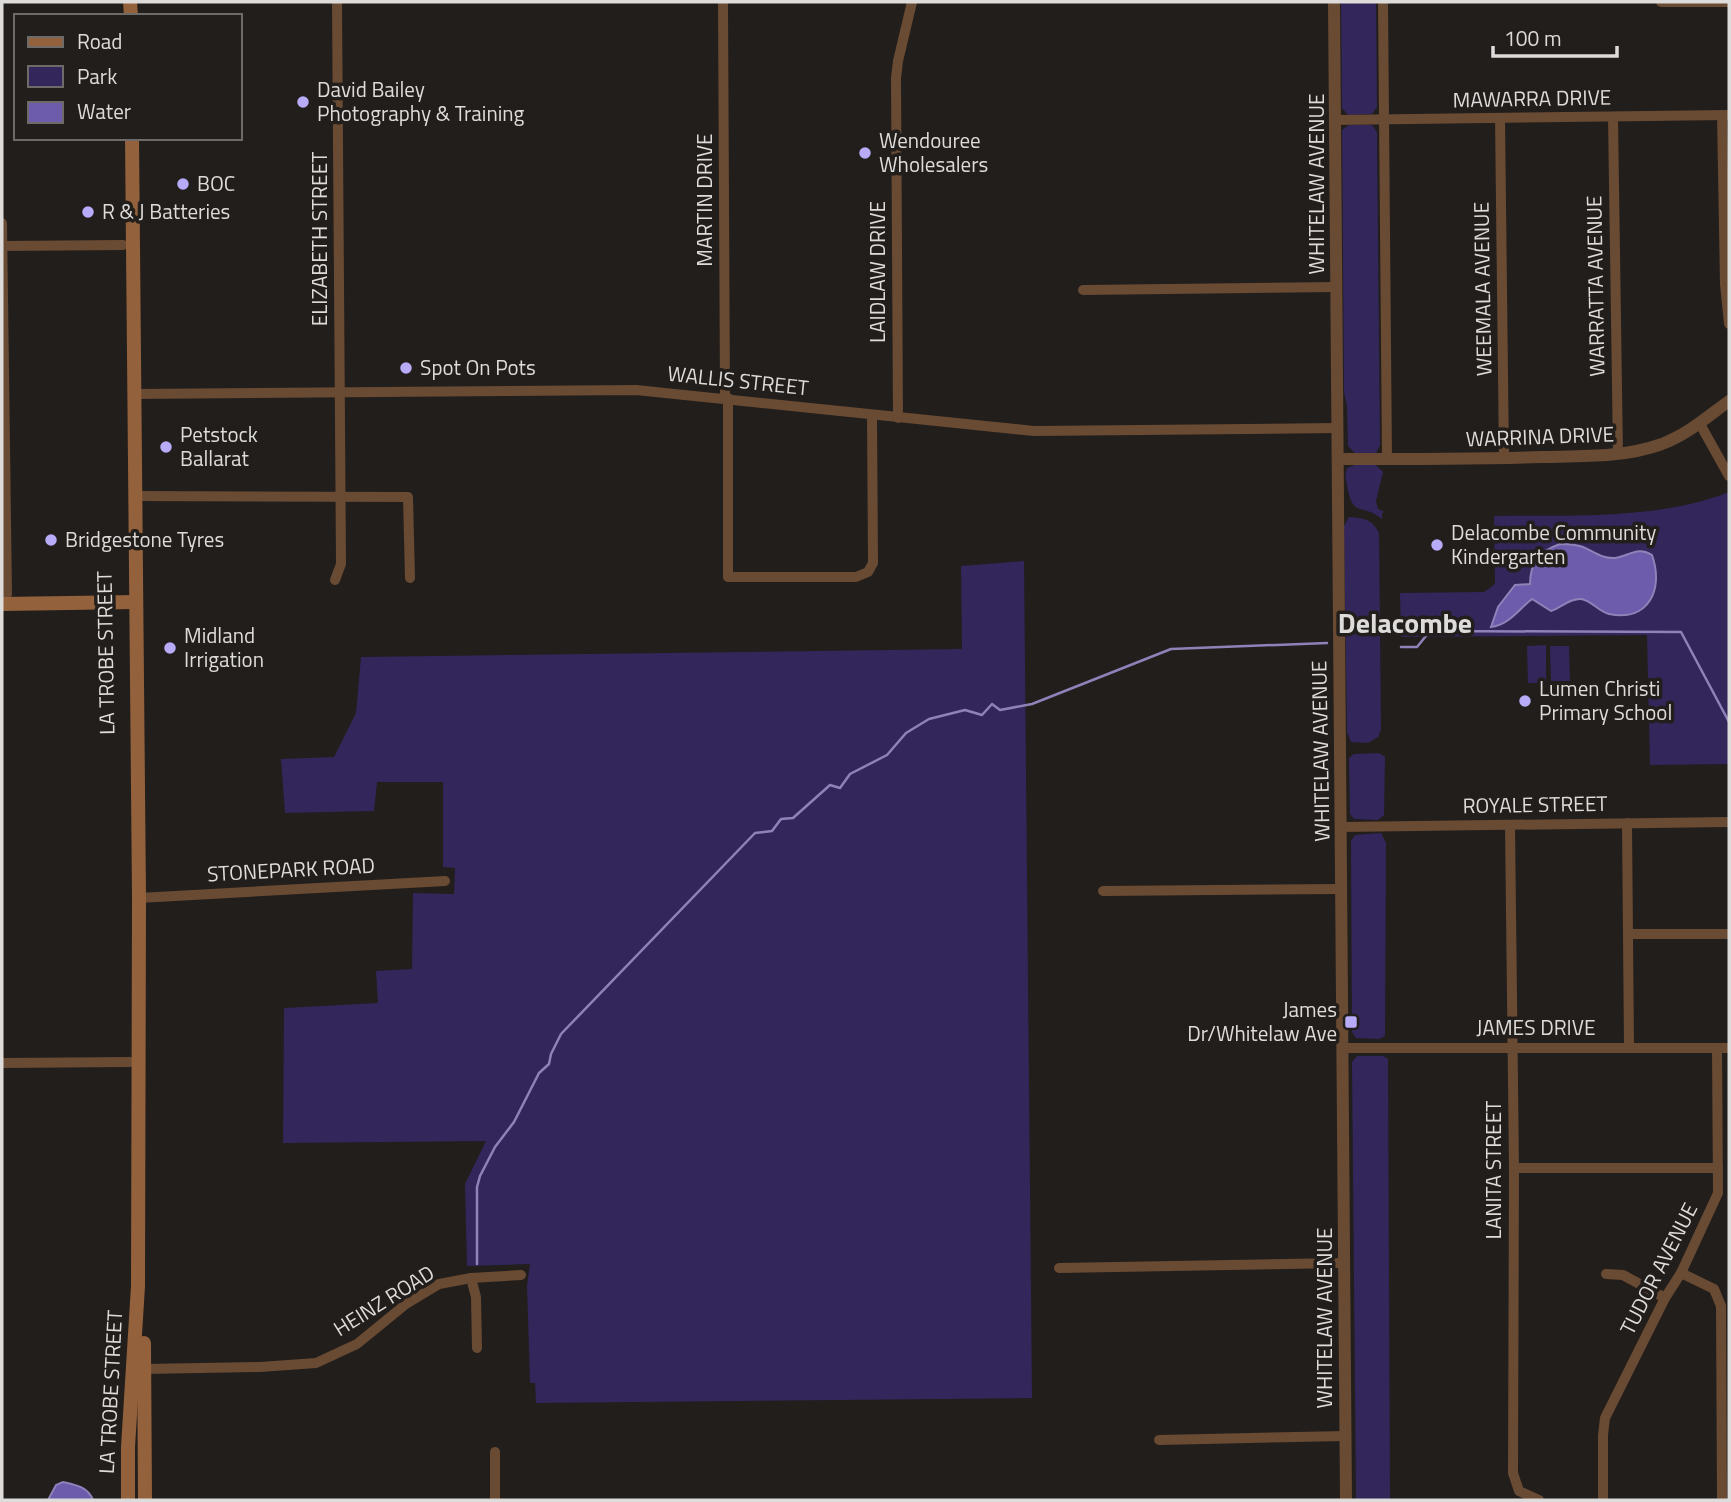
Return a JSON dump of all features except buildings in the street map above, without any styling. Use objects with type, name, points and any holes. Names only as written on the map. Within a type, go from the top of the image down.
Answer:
[{"type":"main road","name":"LA TROBE STREET","points":[[122,140],[128,245]]},
{"type":"main road","name":"LA TROBE STREET","points":[[128,1500],[128,1433],[138,1286],[128,394],[128,245],[132,140]]},
{"type":"main road","points":[[5,599],[131,597]]},
{"type":"main road","name":"LA TROBE STREET","points":[[138,1286],[143,1325],[145,1500]]},
{"type":"main road","points":[[128,1433],[134,1413],[139,1373],[144,1369]]},
{"type":"main road","points":[[134,1500],[135,1476],[145,1468]]},
{"type":"street","name":"ELIZABETH STREET","points":[[335,580],[341,564],[337,2]]},
{"type":"street","name":"MARTIN DRIVE","points":[[723,2],[728,577],[856,577],[868,572],[873,563],[872,415]]},
{"type":"street","name":"LAIDLAW DRIVE","points":[[898,418],[896,71],[912,2]]},
{"type":"street","name":"WHITELAW AVENUE","points":[[1334,2],[1346,1500]]},
{"type":"street","points":[[1383,2],[1387,459]]},
{"type":"street","points":[[1661,2],[1729,2]]},
{"type":"street","name":"MAWARRA DRIVE","points":[[1336,120],[1726,115]]},
{"type":"street","points":[[1726,115],[1725,284],[1729,324]]},
{"type":"street","name":"WARRATTA AVENUE","points":[[1613,117],[1618,454]]},
{"type":"street","name":"WEEMALA AVENUE","points":[[1500,118],[1504,458]]},
{"type":"street","points":[[2,223],[5,599]]},
{"type":"street","points":[[2,246],[128,245]]},
{"type":"street","points":[[1083,290],[1337,287]]},
{"type":"street","name":"WALLIS STREET","points":[[128,394],[636,390],[1034,431],[1338,428]]},
{"type":"street","name":"WARRINA DRIVE","points":[[1338,459],[1618,454],[1660,444],[1700,424],[1729,401]]},
{"type":"street","points":[[1700,424],[1729,476]]},
{"type":"street","points":[[130,496],[408,497],[410,578]]},
{"type":"street","name":"ROYALE STREET","points":[[1341,827],[1729,822]]},
{"type":"street","points":[[1627,823],[1629,1048]]},
{"type":"street","name":"LANITA STREET","points":[[1510,825],[1514,1168],[1513,1473],[1516,1496],[1539,1500]]},
{"type":"street","name":"STONEPARK ROAD","points":[[134,898],[445,881]]},
{"type":"street","points":[[1102,891],[1341,889]]},
{"type":"street","points":[[1628,934],[1729,934]]},
{"type":"street","name":"JAMES DRIVE","points":[[1343,1048],[1729,1048]]},
{"type":"street","name":"TUDOR AVENUE","points":[[1602,1500],[1602,1435],[1605,1418],[1665,1297],[1681,1273],[1718,1193],[1717,1049]]},
{"type":"street","points":[[2,1063],[134,1062]]},
{"type":"street","points":[[1514,1168],[1718,1168]]},
{"type":"street","points":[[1059,1268],[1345,1262]]},
{"type":"street","points":[[1681,1273],[1714,1289],[1721,1306],[1722,1500]]},
{"type":"street","points":[[1606,1274],[1623,1275],[1665,1297]]},
{"type":"street","name":"HEINZ ROAD","points":[[144,1369],[316,1363],[357,1344],[406,1304],[439,1284],[471,1278],[521,1275]]},
{"type":"street","points":[[471,1278],[476,1297],[477,1348]]},
{"type":"street","points":[[1159,1440],[1345,1436]]},
{"type":"street","points":[[495,1452],[495,1500]]},
{"type":"green space","points":[[1341,2],[1376,2],[1377,107],[1372,114],[1348,115],[1342,108]]},
{"type":"green space","points":[[1349,125],[1372,125],[1377,132],[1380,445],[1376,453],[1355,453],[1348,446],[1344,392],[1342,130]]},
{"type":"green space","points":[[1355,465],[1376,465],[1383,472],[1376,501],[1378,509],[1385,512],[1382,513],[1382,519],[1355,507],[1352,503],[1345,475],[1347,468]]},
{"type":"green space","points":[[1729,492],[1729,764],[1650,765],[1647,635],[1401,637],[1400,593],[1484,592],[1495,584],[1494,516],[1644,512],[1702,501]]},
{"type":"green space","points":[[1349,517],[1367,520],[1379,533],[1381,730],[1378,737],[1368,743],[1351,742],[1347,732],[1344,526]]},
{"type":"green space","points":[[1024,561],[1032,1398],[536,1403],[535,1383],[530,1383],[527,1286],[530,1264],[467,1266],[465,1184],[486,1141],[283,1143],[284,1008],[378,1003],[376,971],[412,969],[413,893],[454,894],[455,868],[443,867],[443,782],[377,782],[374,811],[285,813],[281,759],[334,757],[356,713],[361,657],[962,649],[961,566]]},
{"type":"green space","points":[[1546,645],[1546,683],[1528,683],[1527,646]]},
{"type":"green space","points":[[1550,646],[1569,646],[1570,681],[1551,681]]},
{"type":"green space","points":[[1379,753],[1385,757],[1384,815],[1378,820],[1354,819],[1350,814],[1349,758],[1354,754]]},
{"type":"green space","points":[[1381,833],[1386,843],[1385,1036],[1379,1039],[1356,1038],[1352,1032],[1351,841],[1355,835]]},
{"type":"green space","points":[[1357,1056],[1383,1056],[1388,1059],[1390,1500],[1356,1500],[1352,1062]]},
{"type":"water","points":[[1560,544],[1580,546],[1610,558],[1638,551],[1652,555],[1656,580],[1650,600],[1634,613],[1623,615],[1605,613],[1581,599],[1551,611],[1532,599],[1508,620],[1491,627],[1498,607],[1515,585],[1530,584],[1532,569],[1538,558]]},
{"type":"water","points":[[63,1482],[85,1489],[93,1500],[48,1500],[56,1485]]},
{"type":"waterway","points":[[1401,647],[1417,647],[1430,631],[1681,632],[1729,722]]},
{"type":"waterway","points":[[477,1264],[477,1187],[480,1176],[495,1147],[514,1122],[539,1073],[549,1064],[561,1034],[755,833],[772,831],[781,819],[793,818],[830,785],[840,788],[850,774],[887,755],[906,733],[929,719],[965,710],[982,715],[992,704],[1000,710],[1032,704],[1171,649],[1327,643]]},
{"type":"place","name":"David Bailey Photography & Training","points":[[303,102]]},
{"type":"place","name":"Wendouree Wholesalers","points":[[865,153]]},
{"type":"place","name":"BOC","points":[[183,184]]},
{"type":"place","name":"R & J Batteries","points":[[88,212]]},
{"type":"place","name":"Spot On Pots","points":[[406,368]]},
{"type":"place","name":"Petstock Ballarat","points":[[166,447]]},
{"type":"place","name":"Bridgestone Tyres","points":[[51,540]]},
{"type":"place","name":"Delacombe Community Kindergarten","points":[[1437,545]]},
{"type":"place","name":"Midland Irrigation","points":[[170,648]]},
{"type":"place","name":"Lumen Christi Primary School","points":[[1525,701]]},
{"type":"place","name":"James Dr/Whitelaw Ave","points":[[1351,1022]]},
{"type":"district","name":"Delacombe","points":[[1405,623]]}]
